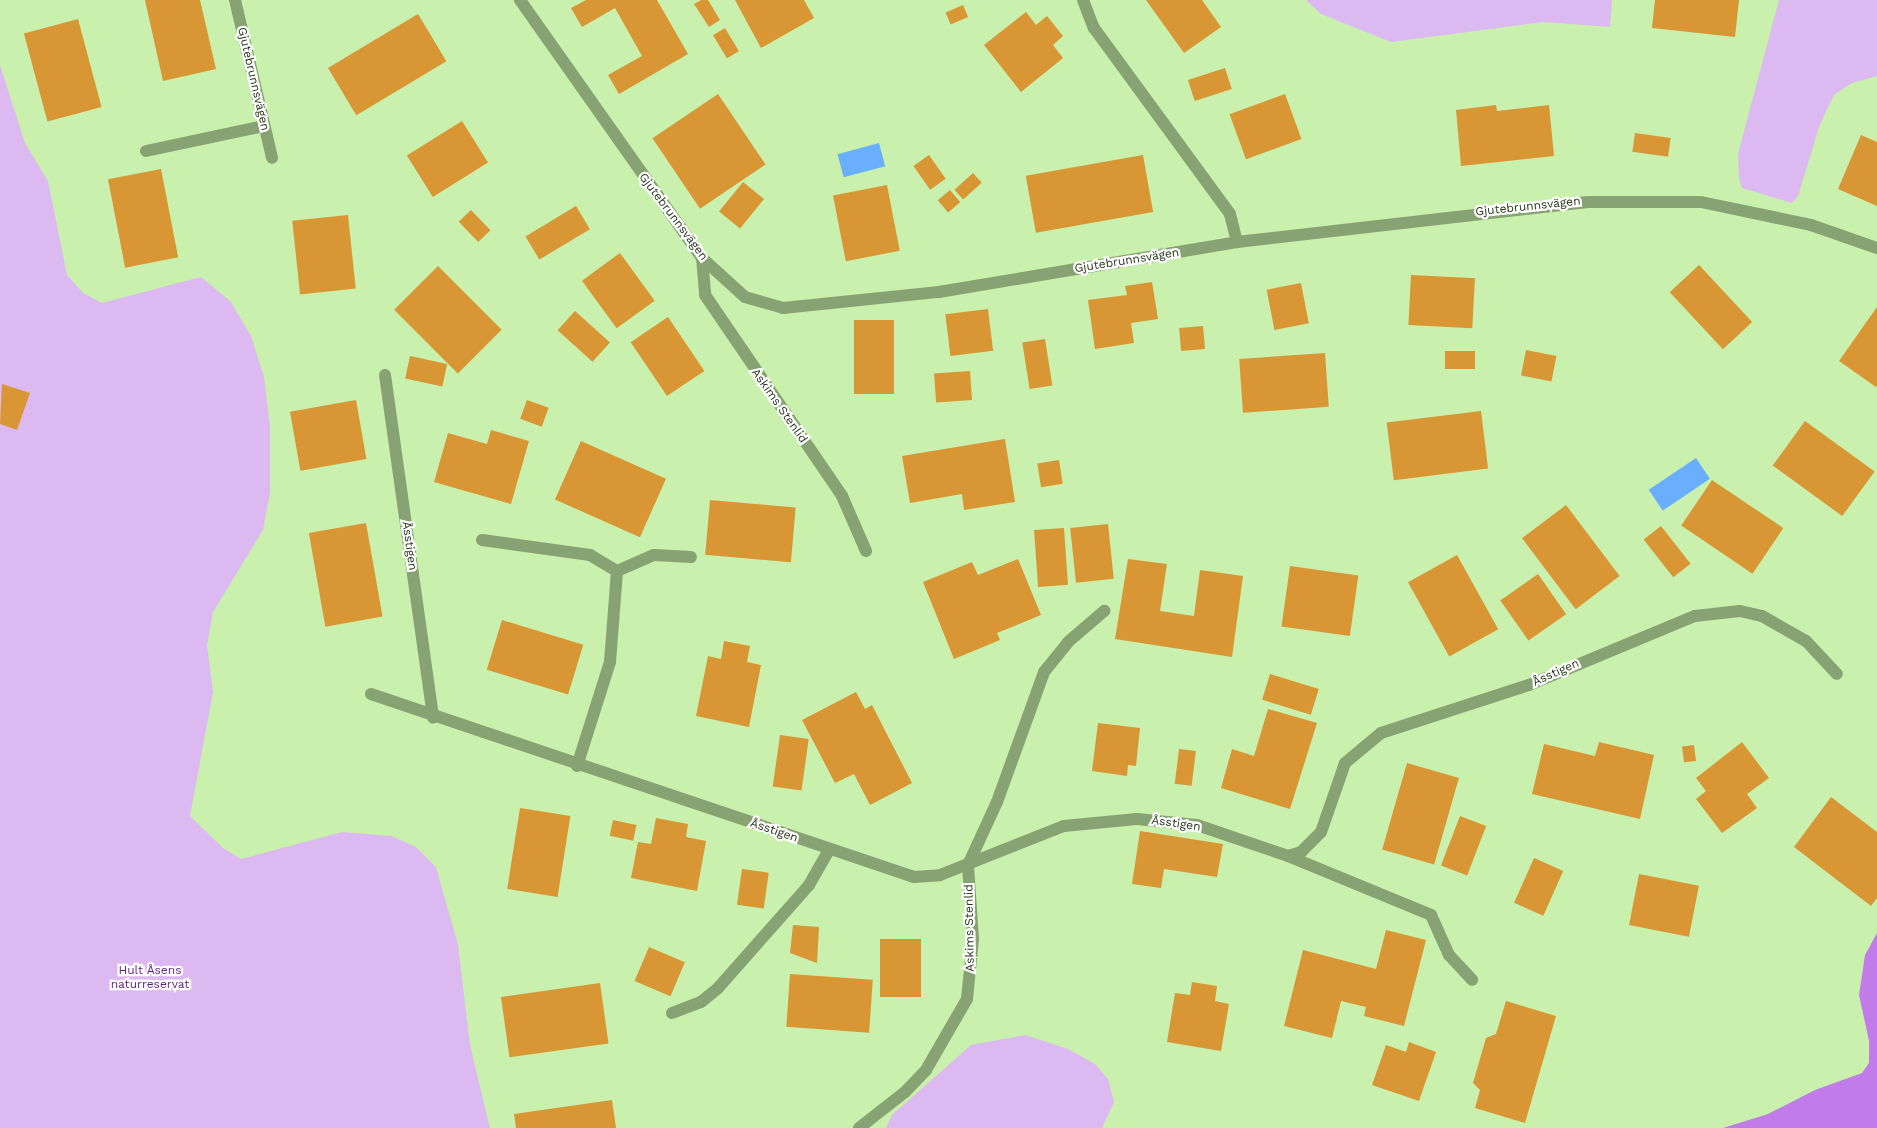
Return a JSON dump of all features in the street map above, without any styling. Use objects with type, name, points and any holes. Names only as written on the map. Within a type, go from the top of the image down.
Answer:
[{"type":"street","name":"Gjutebrunnsvägen","points":[[235,0],[272,158]]},
{"type":"street","name":"Gjutebrunnsvägen","points":[[520,0],[702,258],[745,297],[783,308],[939,292],[1237,242],[1510,208],[1651,199],[1749,210],[1811,224],[1877,248]]},
{"type":"street","points":[[1083,0],[1094,28],[1230,214],[1237,242]]},
{"type":"street","points":[[146,151],[264,126]]},
{"type":"street","name":"Askims Stenlid","points":[[702,258],[705,295],[842,496],[866,551]]},
{"type":"street","name":"Åsstigen","points":[[385,375],[432,718]]},
{"type":"street","points":[[482,540],[590,555],[616,571]]},
{"type":"street","points":[[616,571],[654,555],[691,557]]},
{"type":"street","points":[[577,766],[610,662],[616,571]]},
{"type":"street","points":[[968,865],[997,802],[1044,672],[1068,642],[1104,611]]},
{"type":"street","name":"Åsstigen","points":[[371,694],[432,718],[914,877],[940,875],[1064,826],[1137,819],[1197,825],[1288,856],[1312,843],[1345,763],[1381,733],[1529,685],[1676,621],[1740,611],[1762,616],[1806,641],[1837,674]]},
{"type":"street","points":[[672,1013],[701,1002],[718,988],[809,885],[828,850]]},
{"type":"street","points":[[1288,856],[1432,915],[1449,955],[1472,980]]},
{"type":"street","name":"Askims Stenlid","points":[[859,1128],[905,1092],[926,1070],[967,999],[973,939],[968,865]]},
{"type":"green space","points":[[1306,0],[1612,0],[1610,27],[1544,22],[1391,42],[1321,14]]},
{"type":"green space","points":[[1779,0],[1877,0],[1877,76],[1852,83],[1834,95],[1820,124],[1798,196],[1792,203],[1742,188],[1739,178],[1738,154]]},
{"type":"green space","name":"Hult Åsens naturreservat","points":[[0,65],[25,143],[48,181],[67,275],[83,293],[102,303],[201,277],[231,302],[251,336],[264,377],[270,427],[270,493],[263,530],[213,612],[207,645],[213,692],[190,816],[223,848],[241,859],[342,832],[391,836],[416,847],[436,867],[458,945],[470,1045],[490,1128],[0,1128]]},
{"type":"green space","points":[[1025,1035],[1068,1049],[1095,1064],[1108,1079],[1114,1102],[1102,1128],[886,1128],[892,1115],[971,1045]]},
{"type":"shaded area","points":[[1877,933],[1877,1128],[1723,1128],[1768,1114],[1815,1090],[1862,1073],[1869,1063],[1869,1041],[1859,995],[1865,955]]},
{"type":"water","points":[[879,143],[885,166],[844,177],[837,154]]},
{"type":"water","points":[[1696,458],[1710,479],[1663,511],[1649,490]]},
{"type":"building","points":[[145,0],[200,0],[216,69],[163,81]]},
{"type":"building","points":[[586,0],[657,0],[688,54],[619,94],[608,75],[642,56],[615,8],[582,27],[571,8]]},
{"type":"building","points":[[701,0],[708,0],[720,20],[709,27],[694,4]]},
{"type":"building","points":[[735,0],[804,0],[814,18],[761,48]]},
{"type":"building","points":[[1146,0],[1202,0],[1221,27],[1184,53]]},
{"type":"building","points":[[1655,0],[1739,0],[1735,37],[1652,28]]},
{"type":"building","points":[[963,5],[968,17],[951,24],[946,12]]},
{"type":"building","points":[[1026,12],[1036,25],[1047,16],[1063,36],[1053,45],[1063,58],[1021,92],[984,45]]},
{"type":"building","points":[[418,14],[446,61],[356,115],[328,68]]},
{"type":"building","points":[[78,19],[102,107],[47,121],[24,33]]},
{"type":"building","points":[[725,28],[739,51],[727,58],[713,35]]},
{"type":"building","points":[[1225,68],[1232,89],[1195,101],[1188,80]]},
{"type":"building","points":[[718,94],[766,164],[700,209],[653,138]]},
{"type":"building","points":[[1285,94],[1301,139],[1246,159],[1230,114]]},
{"type":"building","points":[[1496,105],[1497,111],[1549,105],[1554,156],[1461,166],[1456,110]]},
{"type":"building","points":[[462,121],[488,163],[433,197],[407,155]]},
{"type":"building","points":[[1635,133],[1671,138],[1668,157],[1632,152]]},
{"type":"building","points":[[1861,135],[1877,142],[1877,206],[1838,189]]},
{"type":"building","points":[[929,155],[946,179],[930,190],[913,166]]},
{"type":"building","points":[[1143,155],[1153,212],[1036,233],[1026,176]]},
{"type":"building","points":[[161,169],[178,257],[125,268],[108,179]]},
{"type":"building","points":[[973,173],[982,183],[963,199],[954,190]]},
{"type":"building","points":[[743,182],[764,199],[740,229],[719,212]]},
{"type":"building","points":[[887,185],[900,251],[846,261],[833,195]]},
{"type":"building","points":[[950,190],[960,202],[948,213],[938,200]]},
{"type":"building","points":[[576,206],[590,229],[539,260],[525,236]]},
{"type":"building","points":[[471,210],[490,230],[478,242],[459,222]]},
{"type":"building","points":[[348,215],[356,289],[300,294],[292,221]]},
{"type":"building","points":[[620,253],[655,301],[617,328],[582,281]]},
{"type":"building","points":[[1699,265],[1752,322],[1723,349],[1670,292]]},
{"type":"building","points":[[438,266],[502,330],[458,373],[394,310]]},
{"type":"building","points":[[1411,275],[1475,278],[1472,328],[1408,325]]},
{"type":"building","points":[[1152,282],[1158,319],[1131,323],[1134,343],[1095,349],[1088,300],[1127,295],[1125,286]]},
{"type":"building","points":[[1301,283],[1309,323],[1274,330],[1267,290]]},
{"type":"building","points":[[1877,307],[1877,386],[1876,387],[1839,361]]},
{"type":"building","points":[[988,309],[993,351],[950,356],[945,314]]},
{"type":"building","points":[[575,311],[610,342],[593,362],[558,330]]},
{"type":"building","points":[[668,317],[704,371],[667,396],[631,342]]},
{"type":"building","points":[[854,320],[894,320],[894,394],[854,394]]},
{"type":"building","points":[[1203,326],[1205,349],[1181,351],[1179,328]]},
{"type":"building","points":[[1045,339],[1052,385],[1030,389],[1022,343]]},
{"type":"building","points":[[1526,350],[1556,356],[1551,381],[1521,376]]},
{"type":"building","points":[[1445,351],[1475,351],[1475,369],[1445,369]]},
{"type":"building","points":[[1325,353],[1329,407],[1243,413],[1239,359]]},
{"type":"building","points":[[410,356],[447,364],[442,386],[405,378]]},
{"type":"building","points":[[970,371],[972,400],[936,402],[934,374]]},
{"type":"building","points":[[2,384],[30,393],[17,430],[0,424]]},
{"type":"building","points":[[356,400],[366,459],[300,471],[290,412]]},
{"type":"building","points":[[527,400],[549,408],[542,427],[520,419]]},
{"type":"building","points":[[1481,411],[1488,469],[1394,480],[1387,423]]},
{"type":"building","points":[[1805,421],[1875,472],[1842,516],[1773,465]]},
{"type":"building","points":[[491,430],[529,441],[511,504],[434,482],[448,433],[487,444]]},
{"type":"building","points":[[1005,439],[1015,502],[964,510],[962,494],[910,503],[902,456]]},
{"type":"building","points":[[581,441],[666,479],[640,537],[555,499]]},
{"type":"building","points":[[1059,460],[1063,484],[1041,487],[1037,463]]},
{"type":"building","points":[[1712,480],[1783,528],[1753,574],[1681,526]]},
{"type":"building","points":[[710,500],[796,507],[791,562],[705,555]]},
{"type":"building","points":[[1566,505],[1620,576],[1576,609],[1522,538]]},
{"type":"building","points":[[366,523],[382,617],[325,627],[309,533]]},
{"type":"building","points":[[1108,524],[1114,579],[1076,583],[1070,528]]},
{"type":"building","points":[[1661,526],[1691,564],[1673,577],[1644,540]]},
{"type":"building","points":[[1064,528],[1068,585],[1038,587],[1034,530]]},
{"type":"building","points":[[1457,555],[1498,629],[1449,656],[1408,582]]},
{"type":"building","points":[[1018,559],[1041,615],[997,633],[1000,640],[954,659],[923,582],[972,562],[978,575]]},
{"type":"building","points":[[1128,559],[1167,564],[1160,611],[1194,616],[1200,570],[1243,576],[1232,657],[1115,639]]},
{"type":"building","points":[[1290,566],[1358,576],[1350,636],[1282,626]]},
{"type":"building","points":[[1538,574],[1566,614],[1528,641],[1500,600]]},
{"type":"building","points":[[502,620],[583,645],[568,695],[487,670]]},
{"type":"building","points":[[724,641],[750,646],[747,662],[761,665],[749,727],[696,716],[708,656],[721,659]]},
{"type":"building","points":[[1270,674],[1319,689],[1311,715],[1262,700]]},
{"type":"building","points":[[856,692],[865,709],[872,705],[912,783],[870,805],[854,774],[835,783],[802,720]]},
{"type":"building","points":[[1268,709],[1317,723],[1290,809],[1221,788],[1232,749],[1254,756]]},
{"type":"building","points":[[1098,723],[1140,728],[1136,766],[1128,765],[1127,776],[1092,771]]},
{"type":"building","points":[[780,735],[809,739],[801,791],[773,786]]},
{"type":"building","points":[[1599,742],[1654,755],[1640,819],[1532,794],[1544,744],[1595,756]]},
{"type":"building","points":[[1742,742],[1769,778],[1747,794],[1757,808],[1722,833],[1696,799],[1706,791],[1696,778]]},
{"type":"building","points":[[1694,745],[1696,761],[1684,762],[1682,746]]},
{"type":"building","points":[[1179,749],[1196,751],[1192,786],[1175,784]]},
{"type":"building","points":[[1407,763],[1459,778],[1434,864],[1382,850]]},
{"type":"building","points":[[1831,797],[1877,832],[1877,898],[1871,906],[1794,847]]},
{"type":"building","points":[[520,808],[570,816],[558,897],[507,889]]},
{"type":"building","points":[[1460,816],[1486,826],[1467,876],[1441,865]]},
{"type":"building","points":[[656,818],[688,824],[686,837],[706,841],[697,891],[631,878],[638,842],[651,844]]},
{"type":"building","points":[[613,820],[636,825],[633,841],[610,836]]},
{"type":"building","points":[[1140,831],[1223,844],[1217,877],[1164,869],[1161,888],[1132,884]]},
{"type":"building","points":[[1534,858],[1563,871],[1543,916],[1514,903]]},
{"type":"building","points":[[742,869],[769,873],[764,908],[737,905]]},
{"type":"building","points":[[1639,874],[1699,886],[1689,937],[1629,925]]},
{"type":"building","points":[[793,925],[819,927],[817,963],[790,953]]},
{"type":"building","points":[[1386,930],[1426,940],[1404,1026],[1364,1016],[1366,1007],[1341,1001],[1332,1038],[1284,1026],[1303,950],[1376,969]]},
{"type":"building","points":[[880,939],[921,939],[921,997],[880,997]]},
{"type":"building","points":[[649,947],[685,962],[670,996],[635,981]]},
{"type":"building","points":[[790,974],[873,980],[869,1033],[786,1027]]},
{"type":"building","points":[[1192,982],[1217,986],[1215,1001],[1229,1004],[1221,1051],[1167,1042],[1175,993],[1190,995]]},
{"type":"building","points":[[600,983],[608,1043],[509,1057],[501,997]]},
{"type":"building","points":[[1506,1001],[1556,1016],[1525,1123],[1475,1108],[1480,1090],[1473,1083],[1486,1038],[1496,1034]]},
{"type":"building","points":[[1409,1042],[1436,1052],[1419,1101],[1372,1085],[1386,1045],[1406,1052]]},
{"type":"building","points":[[612,1100],[616,1128],[516,1128],[514,1114]]}]
